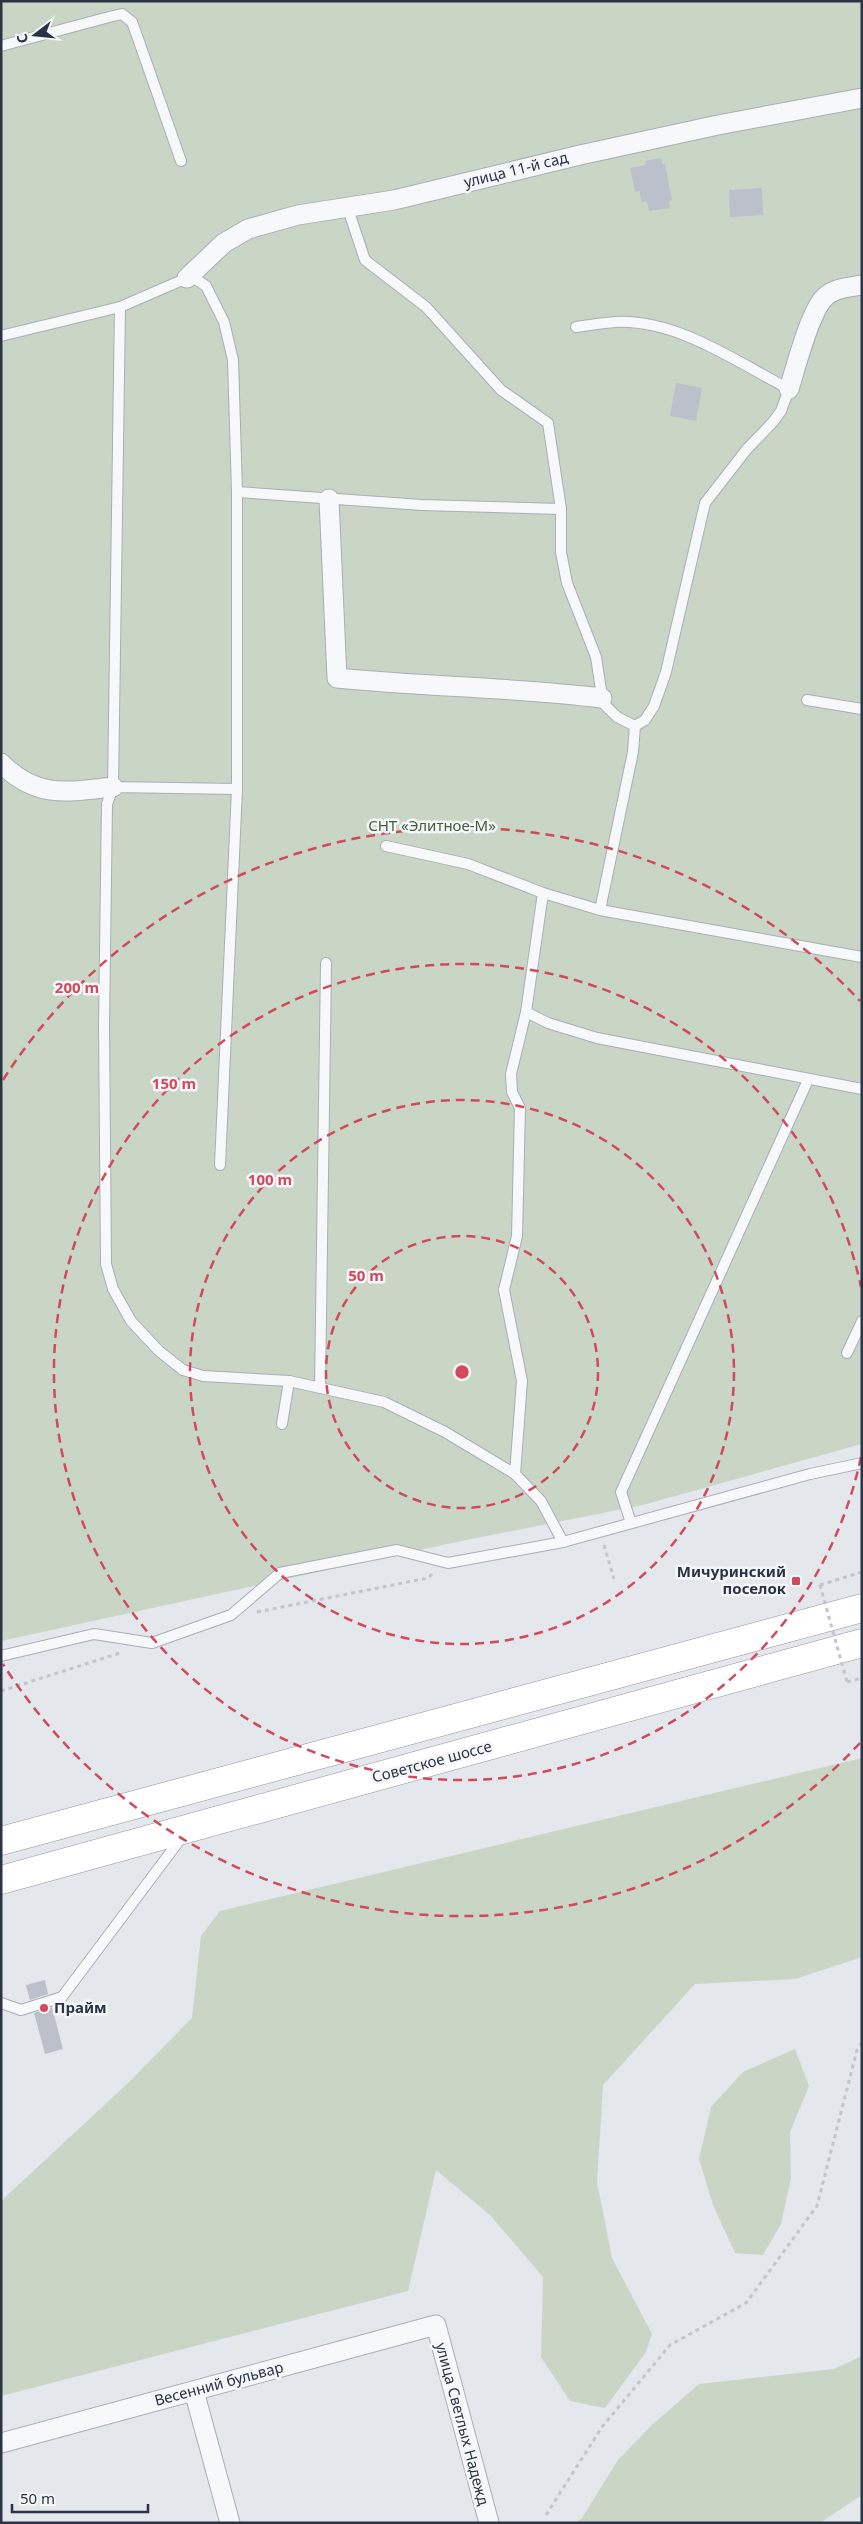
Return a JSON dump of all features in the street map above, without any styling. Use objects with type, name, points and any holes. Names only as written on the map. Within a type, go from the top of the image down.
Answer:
[{"type":"highway","points":[[1,1841],[862,1608]]},
{"type":"highway","name":"Советское шоссе","points":[[1,1880],[862,1643]]},
{"type":"street","name":"улица 11-й сад","points":[[187,278],[224,243],[248,229],[298,215],[348,209],[718,125],[862,98]]},
{"type":"street","points":[[788,388],[816,311],[825,297],[835,290],[862,285]]},
{"type":"street","points":[[329,499],[337,678],[394,684],[558,692],[602,698]]},
{"type":"street","points":[[1,763],[13,775],[41,790],[66,793],[113,786]]},
{"type":"street","name":"Весенний бульвар","points":[[1,2443],[436,2326]]},
{"type":"street","name":"улица Светлых Надежд","points":[[436,2326],[489,2523]]},
{"type":"street","points":[[194,2390],[230,2523]]},
{"type":"lane","points":[[1,46],[122,14],[128,18],[136,33],[181,161]]},
{"type":"lane","points":[[348,209],[365,260],[426,307],[501,390],[548,423],[561,509],[561,552],[567,584],[596,657],[603,703],[617,717],[635,726]]},
{"type":"lane","points":[[1,336],[120,307],[187,278],[206,286],[224,322],[233,360],[237,492],[237,789],[220,1165]]},
{"type":"lane","points":[[120,307],[113,786],[106,804],[104,1026],[106,1264],[113,1288],[131,1321],[159,1352],[183,1370],[203,1376],[289,1381],[384,1402],[445,1432],[515,1474],[541,1501],[563,1542]]},
{"type":"lane","points":[[576,327],[616,322],[641,324],[683,334],[788,388],[781,411],[773,422],[746,449],[705,503],[666,672],[654,706],[645,720],[635,726]]},
{"type":"lane","points":[[237,492],[422,506],[561,509]]},
{"type":"lane","points":[[807,700],[862,709]]},
{"type":"lane","points":[[600,910],[633,752],[635,726]]},
{"type":"lane","points":[[113,786],[237,789]]},
{"type":"lane","points":[[386,846],[468,864],[543,893],[600,910],[862,957]]},
{"type":"lane","points":[[515,1474],[522,1381],[504,1290],[517,1236],[520,1108],[512,1092],[511,1074],[526,1012],[543,893]]},
{"type":"lane","points":[[320,1388],[326,963]]},
{"type":"lane","points":[[526,1012],[548,1023],[597,1038],[862,1089]]},
{"type":"lane","points":[[631,1523],[621,1492],[808,1080]]},
{"type":"lane","points":[[847,1353],[862,1321]]},
{"type":"lane","points":[[282,1424],[289,1381]]},
{"type":"lane","points":[[1,1656],[94,1634],[152,1643],[231,1615],[280,1573],[397,1550],[448,1563],[563,1542],[862,1463]]},
{"type":"lane","points":[[1,2003],[21,2010],[62,1997],[188,1829]]},
{"type":"path","points":[[605,1549],[614,1579]]},
{"type":"path","points":[[231,1615],[266,1611],[428,1578],[448,1563]]},
{"type":"path","points":[[862,1572],[820,1586],[847,1682],[862,1678]]},
{"type":"path","points":[[1,1691],[152,1643]]},
{"type":"path","points":[[546,2515],[602,2427],[670,2345],[746,2303],[817,2206],[844,2095],[857,2050],[862,2042]]},
{"type":"green space","name":"СНТ «Элитное-М»","points":[[1,1],[862,1],[862,1444],[643,1505],[461,1541],[1,1641]]},
{"type":"green space","points":[[862,1758],[862,1957],[795,1979],[695,1984],[603,2085],[597,2182],[612,2258],[652,2334],[646,2352],[605,2408],[570,2401],[541,2357],[543,2277],[490,2215],[436,2170],[408,2291],[1,2396],[1,2201],[127,2084],[192,2018],[201,1936],[220,1911]]},
{"type":"green space","points":[[795,2049],[809,2086],[790,2132],[791,2178],[781,2224],[763,2255],[735,2253],[713,2205],[699,2159],[711,2107],[743,2072]]},
{"type":"green space","points":[[862,2356],[862,2495],[820,2523],[575,2523],[582,2518],[618,2460],[653,2424],[699,2384],[834,2369]]},
{"type":"building","points":[[661,158],[662,164],[665,164],[672,200],[669,201],[670,208],[649,211],[647,201],[641,202],[640,191],[635,192],[630,168],[646,165],[645,161]]},
{"type":"building","points":[[762,188],[763,215],[730,217],[729,190]]},
{"type":"building","points":[[676,383],[702,388],[696,421],[670,416]]},
{"type":"building","points":[[45,1980],[48,1994],[30,2000],[26,1985]]},
{"type":"building","points":[[52,2007],[63,2049],[45,2054],[34,2013]]},
{"type":"place","name":"Мичуринский поселок","points":[[796,1581]]},
{"type":"place","name":"Прайм","points":[[44,2008]]}]
